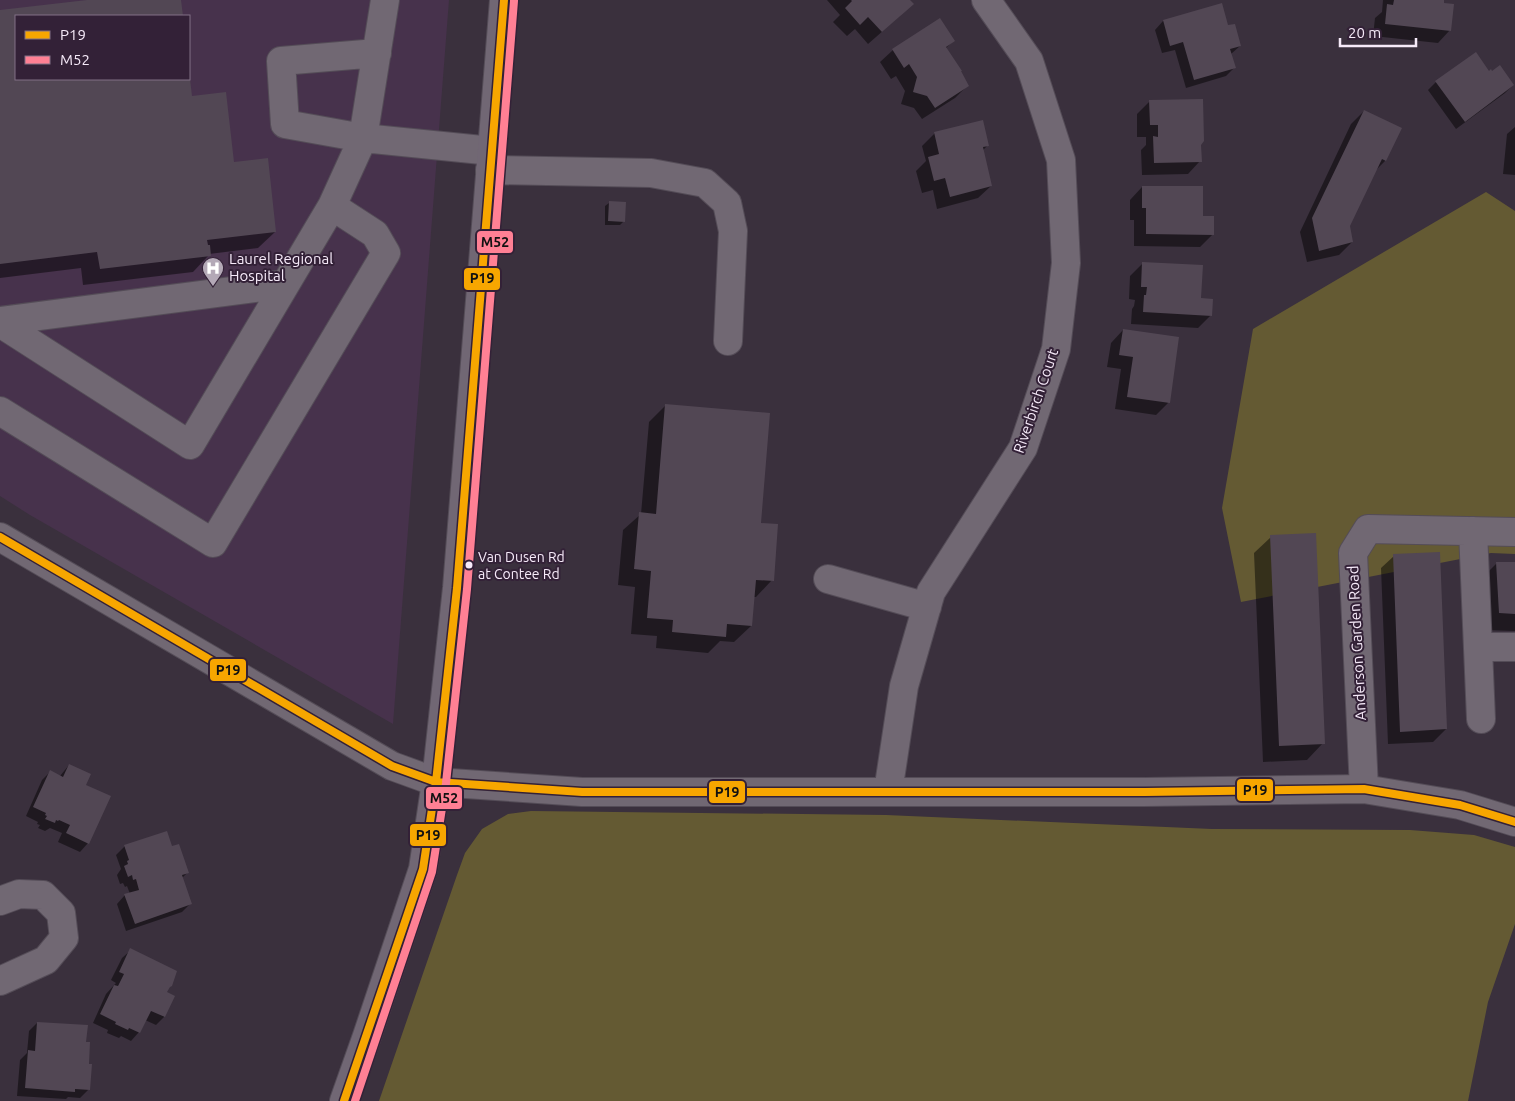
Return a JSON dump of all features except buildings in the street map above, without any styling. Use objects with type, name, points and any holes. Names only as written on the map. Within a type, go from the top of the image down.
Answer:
[{"type":"main road","points":[[344,1101],[423,869],[436,782],[457,588],[504,0]]},
{"type":"street","points":[[0,322],[190,445],[332,206],[363,138],[385,0]]},
{"type":"street","name":"Riverbirch Court","points":[[888,792],[904,686],[931,592],[1023,448],[1056,349],[1066,263],[1061,160],[1028,61],[986,0]]},
{"type":"street","points":[[377,53],[281,60],[285,124],[491,160],[651,173],[705,183],[727,203],[733,231],[728,342]]},
{"type":"street","points":[[0,411],[213,543],[386,253],[374,234],[332,206]]},
{"type":"street","points":[[0,322],[285,284]]},
{"type":"street","name":"Anderson Garden Road","points":[[1364,789],[1353,553],[1368,529],[1515,532]]},
{"type":"street","points":[[1473,531],[1481,719]]},
{"type":"street","points":[[0,537],[392,766],[436,782],[582,792],[1154,792],[1364,789],[1460,804],[1515,822]]},
{"type":"street","points":[[828,579],[927,607]]},
{"type":"street","points":[[1478,647],[1515,647]]},
{"type":"street","points":[[0,900],[19,894],[44,894],[61,913],[64,938],[46,960],[0,981]]},
{"type":"shaded area","name":"Laurel Regional Hospital","points":[[0,0],[449,0],[393,724],[0,496]]},
{"type":"shaded area","points":[[1486,192],[1515,211],[1515,554],[1491,553],[1241,602],[1222,508],[1253,329]]},
{"type":"shaded area","points":[[531,811],[886,815],[1212,829],[1410,830],[1474,835],[1515,847],[1515,924],[1488,1002],[1468,1101],[379,1101],[465,853],[482,829],[508,814]]},
{"type":"transit line","name":"P19","points":[[344,1101],[423,869],[436,782],[457,588],[504,0]]},
{"type":"transit line","name":"M52","points":[[355,1101],[432,872],[446,783],[467,589],[514,1]]},
{"type":"transit line","name":"P19","points":[[0,537],[392,766],[436,782],[582,792],[1145,792],[1364,789],[1460,805],[1515,822]]},
{"type":"place","name":"Laurel Regional Hospital","points":[[213,287]]},
{"type":"place","name":"Van Dusen Rd at Contee Rd","points":[[469,565]]}]
